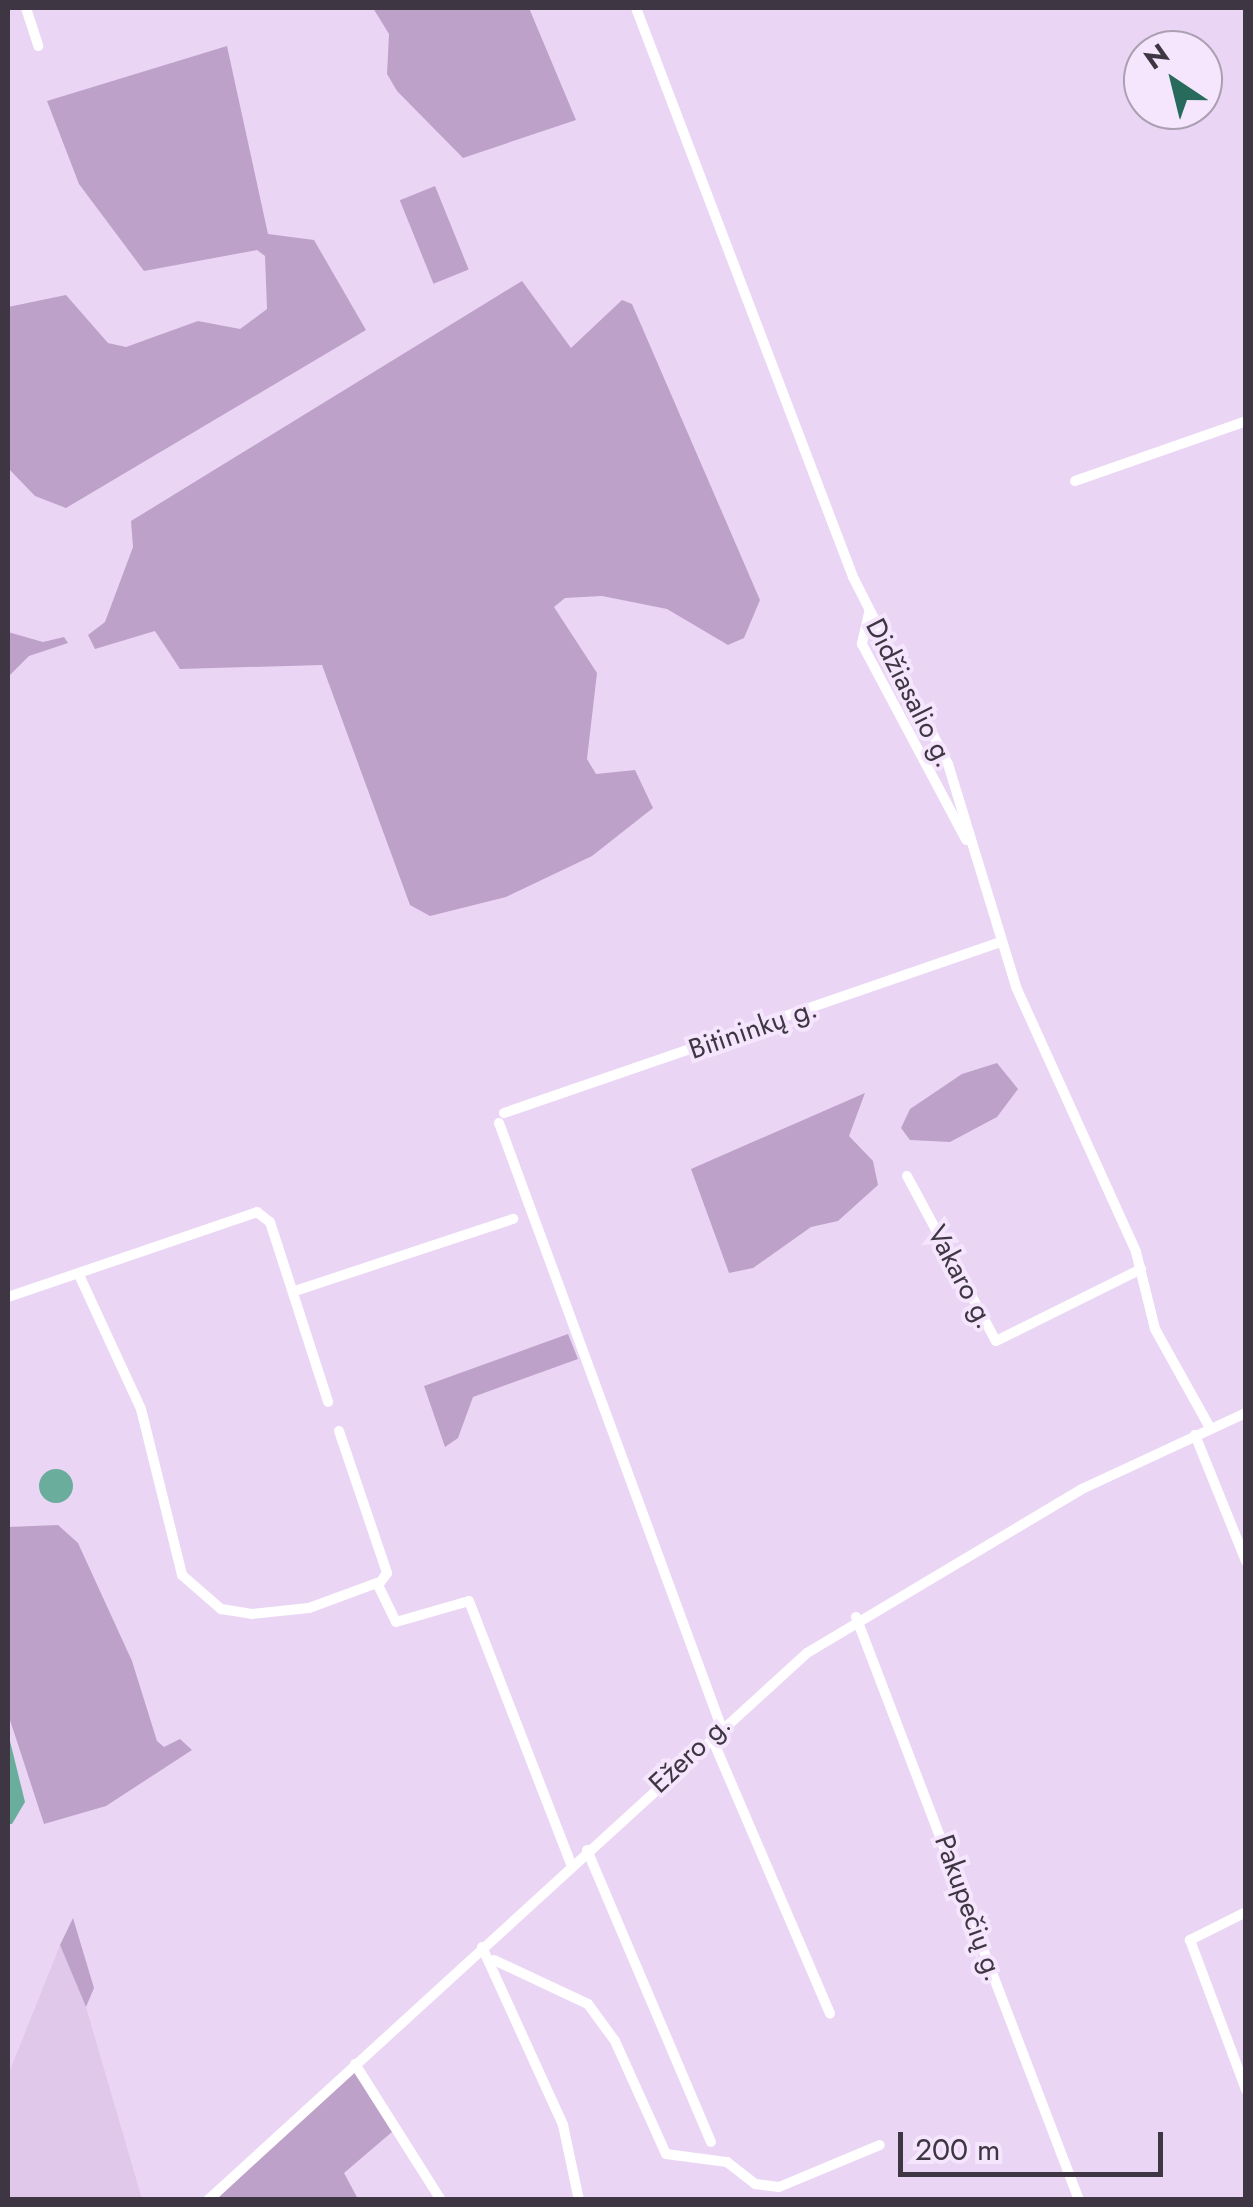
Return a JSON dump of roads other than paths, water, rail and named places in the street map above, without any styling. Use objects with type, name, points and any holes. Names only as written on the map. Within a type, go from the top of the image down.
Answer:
[{"type":"street","points":[[26,8],[38,46]]},
{"type":"street","name":"Didžiasalio g.","points":[[636,8],[713,224],[869,612],[948,764],[967,841],[1001,942],[1141,1269],[1156,1330],[1210,1428]]},
{"type":"street","points":[[1076,481],[1246,421]]},
{"type":"street","points":[[869,612],[862,644],[967,841]]},
{"type":"street","name":"Bitininkų g.","points":[[721,1726],[502,1118],[1001,942]]},
{"type":"street","name":"Vakaro g.","points":[[907,1176],[996,1340],[1141,1269]]},
{"type":"street","points":[[8,1296],[80,1277],[257,1212],[270,1222],[328,1402]]},
{"type":"street","points":[[295,1291],[513,1220]]},
{"type":"street","points":[[80,1277],[141,1408],[175,1564],[197,1592],[222,1609],[278,1613],[380,1584],[386,1573],[340,1432]]},
{"type":"street","name":"Ežero g.","points":[[208,2200],[721,1726],[856,1617],[1082,1488],[1246,1413]]},
{"type":"street","points":[[1196,1435],[1246,1561]]},
{"type":"street","points":[[380,1584],[396,1622],[468,1601],[571,1864]]},
{"type":"street","name":"Pakupečių g.","points":[[856,1617],[1079,2200]]},
{"type":"street","points":[[711,1736],[830,2014]]},
{"type":"street","points":[[587,1850],[711,2142],[727,2162],[755,2184],[779,2187],[880,2146]]},
{"type":"street","points":[[1246,1912],[1190,1940],[1246,2090]]},
{"type":"street","points":[[482,1947],[494,1960],[563,2125],[578,2200]]},
{"type":"street","points":[[494,1960],[588,2004],[615,2042],[660,2148],[727,2162]]},
{"type":"street","points":[[354,2064],[441,2200]]},
{"type":"street","points":[[711,2142],[711,2159]]}]
